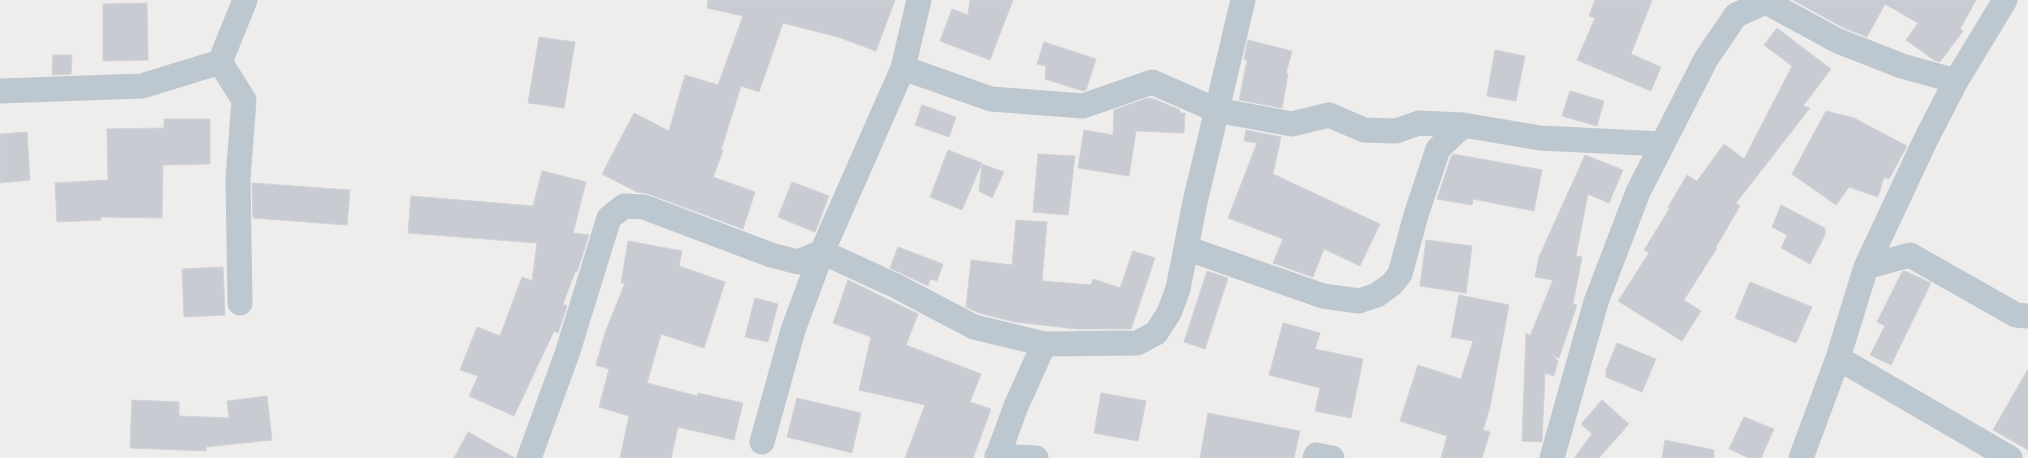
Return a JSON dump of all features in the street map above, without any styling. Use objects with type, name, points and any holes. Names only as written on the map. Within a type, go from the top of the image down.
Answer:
[{"type":"street","points":[[220,62],[245,0]]},
{"type":"street","points":[[762,442],[793,330],[822,252],[903,68],[919,0]]},
{"type":"street","points":[[529,458],[567,354],[609,218],[624,206],[644,207],[771,255],[798,262],[822,252],[896,286],[974,328],[1044,344],[1137,343],[1156,332],[1169,313],[1178,289],[1216,110],[1243,0]]},
{"type":"street","points":[[1801,458],[1838,358],[1866,267],[1926,139],[1956,81],[2005,0]]},
{"type":"street","points":[[1552,458],[1596,302],[1638,192],[1706,59],[1736,15],[1769,1],[1838,41],[1902,66],[1956,81]]},
{"type":"street","points":[[0,91],[142,86],[220,62]]},
{"type":"street","points":[[220,62],[244,100],[238,179],[240,303]]},
{"type":"street","points":[[903,68],[992,99],[1083,106],[1152,82],[1216,110],[1292,124],[1329,116],[1364,130],[1396,131],[1419,123],[1463,124],[1540,138],[1662,144]]},
{"type":"street","points":[[1186,248],[1323,296],[1359,301],[1377,295],[1392,284],[1400,274],[1416,215],[1438,149],[1463,124]]},
{"type":"street","points":[[1866,267],[1910,254],[2016,315],[2028,316]]},
{"type":"street","points":[[1036,458],[997,457],[1016,406],[1044,344]]},
{"type":"street","points":[[1838,358],[2010,458]]},
{"type":"street","points":[[1316,458],[1316,455],[1332,458]]},
{"type":"building","points":[[708,0],[895,0],[876,51],[838,37],[783,23],[759,92],[741,86],[721,150],[723,151],[713,177],[755,192],[743,229],[649,194],[637,192],[602,174],[634,113],[669,131],[685,75],[718,85],[743,16],[707,8]]},
{"type":"building","points":[[970,0],[1013,0],[990,60],[940,41],[952,9],[968,15]]},
{"type":"building","points":[[1595,0],[1652,0],[1631,54],[1661,67],[1651,91],[1577,60],[1595,18],[1589,16]]},
{"type":"building","points":[[1793,0],[1976,0],[1960,29],[1963,31],[1940,62],[1934,60],[1906,40],[1918,23],[1885,4],[1867,37],[1844,28]]},
{"type":"building","points":[[147,3],[148,60],[103,61],[103,4]]},
{"type":"building","points":[[1777,28],[1831,69],[1803,106],[1810,108],[1736,203],[1740,206],[1717,248],[1684,300],[1701,311],[1682,341],[1618,301],[1649,253],[1644,250],[1670,208],[1668,207],[1687,175],[1697,181],[1724,144],[1744,159],[1792,66],[1764,45]]},
{"type":"building","points":[[539,37],[575,42],[564,108],[528,103]]},
{"type":"building","points":[[1248,40],[1292,51],[1286,73],[1288,74],[1282,108],[1239,100],[1247,60],[1244,59]]},
{"type":"building","points":[[1044,42],[1096,59],[1086,90],[1083,91],[1045,79],[1046,66],[1037,64]]},
{"type":"building","points":[[1495,50],[1525,56],[1516,101],[1487,96]]},
{"type":"building","points":[[53,55],[72,55],[71,74],[52,75]]},
{"type":"building","points":[[1570,91],[1604,101],[1597,126],[1562,116]]},
{"type":"building","points":[[1148,98],[1180,110],[1180,113],[1185,113],[1184,133],[1136,131],[1129,176],[1078,168],[1084,130],[1113,135],[1114,110]]},
{"type":"building","points":[[922,105],[956,117],[949,137],[915,125]]},
{"type":"building","points":[[1826,111],[1854,118],[1907,146],[1889,179],[1884,177],[1878,197],[1849,187],[1836,205],[1792,174]]},
{"type":"building","points":[[164,119],[210,119],[210,164],[163,165],[162,218],[101,217],[101,220],[57,222],[55,183],[108,180],[107,129],[164,128]]},
{"type":"building","points":[[1246,130],[1281,137],[1273,174],[1380,224],[1360,266],[1324,249],[1313,277],[1273,263],[1283,239],[1228,218],[1257,143],[1244,141]]},
{"type":"building","points":[[27,132],[30,180],[0,183],[0,134]]},
{"type":"building","points":[[948,150],[982,163],[962,210],[930,197]]},
{"type":"building","points":[[1038,154],[1075,156],[1068,215],[1033,212]]},
{"type":"building","points":[[1453,154],[1542,170],[1534,211],[1473,199],[1472,205],[1437,199]]},
{"type":"building","points":[[1585,155],[1623,170],[1609,203],[1588,194],[1576,256],[1582,257],[1573,304],[1577,305],[1559,358],[1552,355],[1558,361],[1554,376],[1545,373],[1542,442],[1522,441],[1526,333],[1530,336],[1553,280],[1535,277],[1539,257]]},
{"type":"building","points":[[982,164],[1004,172],[992,198],[979,191]]},
{"type":"building","points":[[542,171],[586,182],[573,233],[589,235],[577,272],[575,272],[563,304],[567,306],[558,333],[554,331],[514,416],[469,396],[478,376],[460,370],[477,327],[500,336],[522,277],[532,281],[537,243],[408,233],[411,196],[533,206]]},
{"type":"building","points":[[792,182],[829,196],[815,232],[778,217]]},
{"type":"building","points":[[252,183],[350,190],[347,225],[253,218]]},
{"type":"building","points":[[1781,205],[1825,228],[1825,235],[1810,264],[1781,248],[1787,235],[1772,227]]},
{"type":"building","points":[[1016,220],[1047,222],[1042,281],[1091,285],[1093,279],[1120,288],[1133,251],[1155,258],[1131,329],[1077,329],[1015,322],[979,313],[966,307],[971,260],[1012,265]]},
{"type":"building","points":[[1426,240],[1472,246],[1466,293],[1420,286]]},
{"type":"building","points":[[628,241],[682,251],[679,266],[725,282],[704,348],[661,334],[647,383],[697,396],[698,393],[743,403],[734,440],[678,427],[671,458],[620,458],[629,416],[599,407],[609,369],[596,365],[605,333],[625,283],[621,283]]},
{"type":"building","points":[[898,247],[943,264],[937,281],[930,279],[928,286],[890,268]]},
{"type":"building","points":[[223,267],[225,315],[184,317],[182,269]]},
{"type":"building","points":[[1207,271],[1228,278],[1205,349],[1184,342]]},
{"type":"building","points":[[1905,271],[1931,283],[1891,365],[1870,355],[1885,326],[1877,322],[1902,272]]},
{"type":"building","points":[[848,280],[918,314],[906,345],[981,374],[970,402],[991,409],[973,458],[905,458],[925,405],[859,390],[871,337],[833,323]]},
{"type":"building","points":[[1750,282],[1812,307],[1796,343],[1735,318]]},
{"type":"building","points":[[1459,295],[1509,305],[1490,407],[1483,430],[1490,432],[1482,458],[1441,458],[1447,436],[1400,421],[1418,365],[1461,379],[1473,341],[1451,337]]},
{"type":"building","points":[[755,298],[778,304],[768,342],[745,337]]},
{"type":"building","points":[[1283,323],[1320,333],[1315,349],[1363,359],[1351,418],[1315,411],[1320,388],[1269,375]]},
{"type":"building","points":[[1617,343],[1656,359],[1642,392],[1606,377],[1606,370]]},
{"type":"building","points":[[2028,369],[2028,450],[1993,430]]},
{"type":"building","points":[[1101,393],[1146,401],[1138,441],[1094,433]]},
{"type":"building","points":[[267,396],[272,440],[206,447],[206,451],[130,448],[132,400],[179,402],[179,416],[229,418],[227,401]]},
{"type":"building","points":[[797,398],[861,413],[852,453],[787,437]]},
{"type":"building","points":[[1602,400],[1629,424],[1599,458],[1574,458],[1592,434],[1581,424]]},
{"type":"building","points":[[1208,413],[1300,431],[1294,458],[1200,458]]},
{"type":"building","points":[[1744,417],[1774,429],[1761,458],[1749,458],[1729,449]]},
{"type":"building","points":[[468,432],[515,458],[454,458]]},
{"type":"building","points":[[1665,440],[1714,450],[1714,458],[1662,458]]}]
